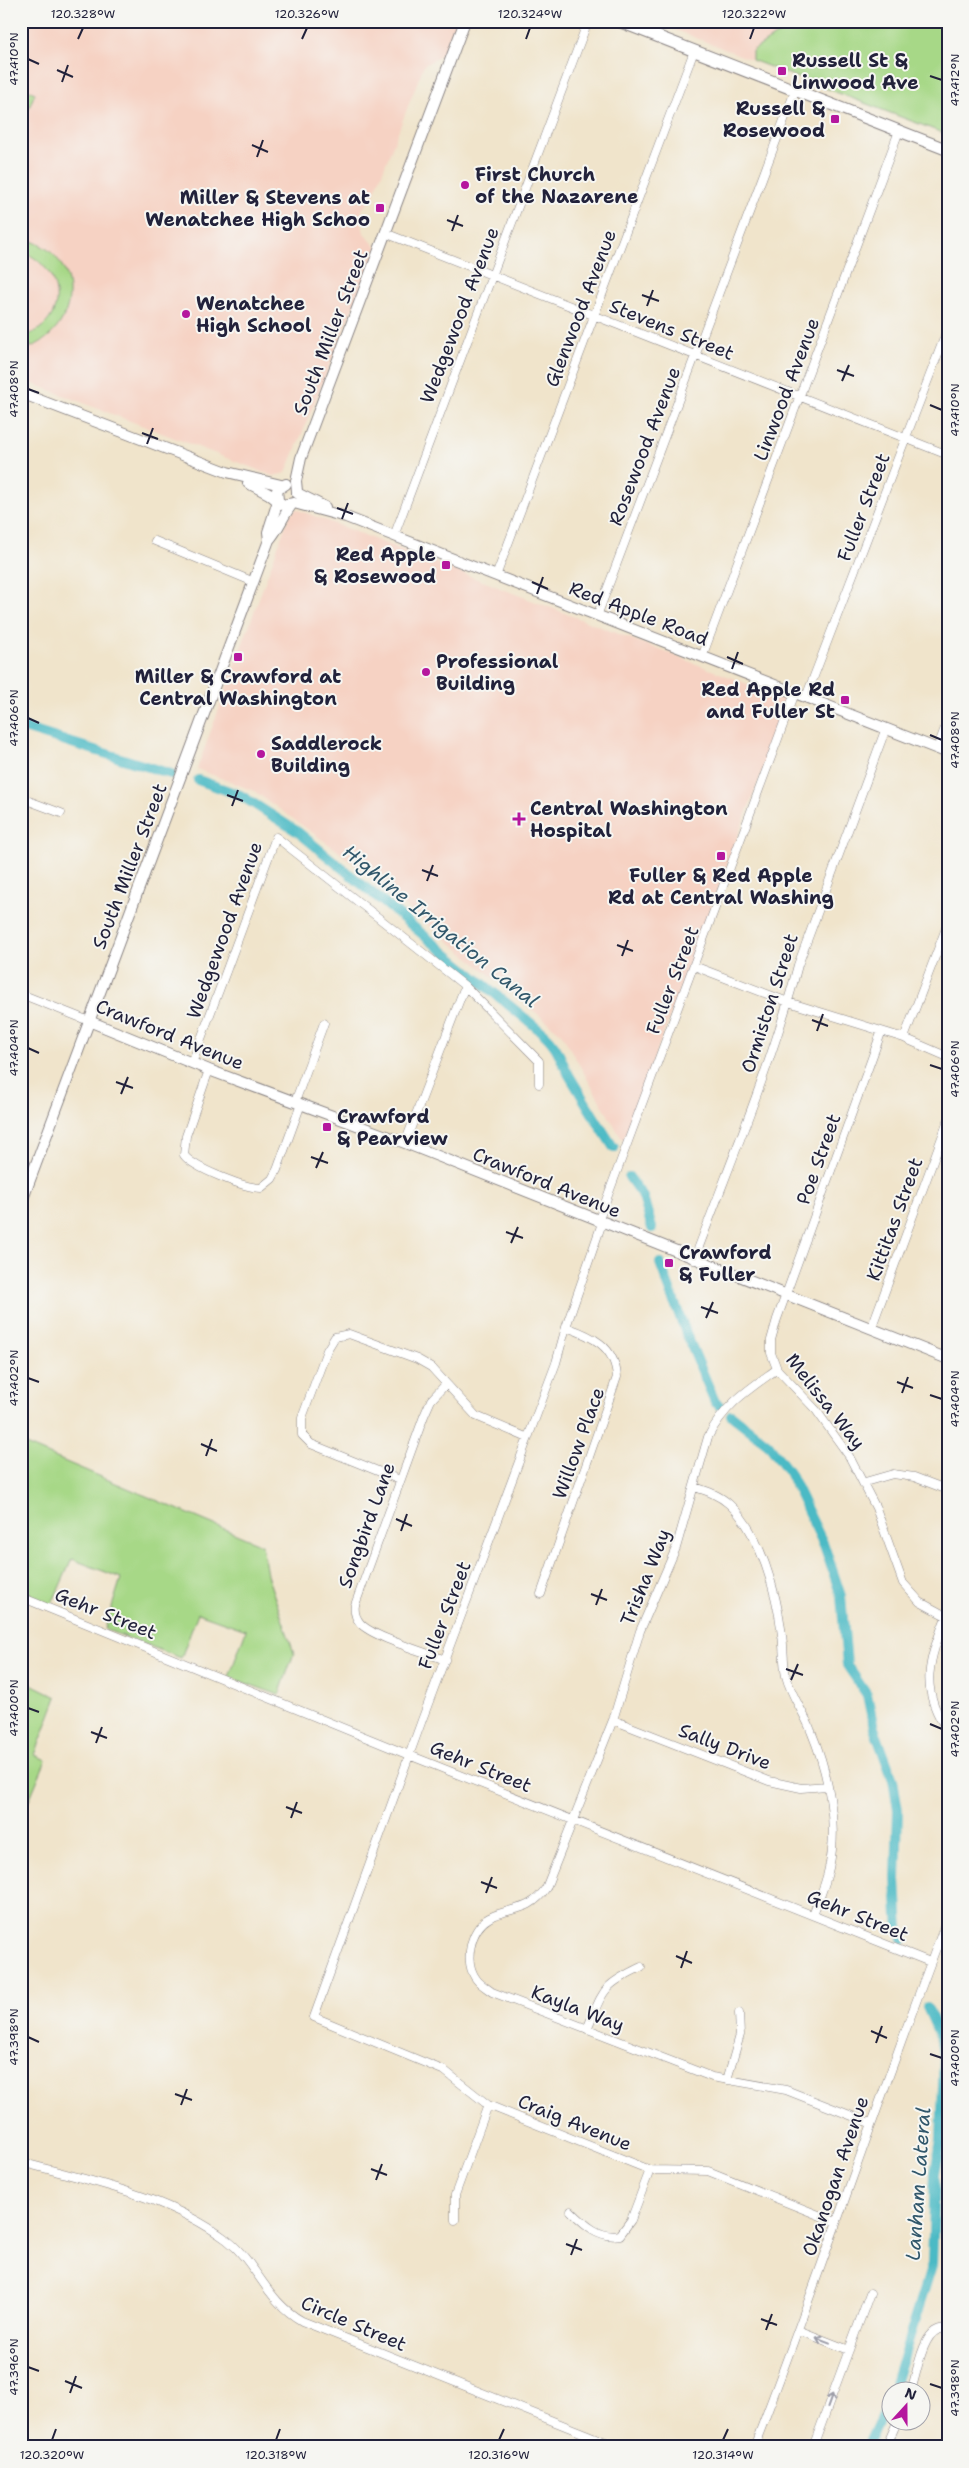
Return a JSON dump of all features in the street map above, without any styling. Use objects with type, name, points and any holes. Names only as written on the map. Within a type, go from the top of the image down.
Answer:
[{"type":"main road","points":[[618,21],[948,150]]},
{"type":"street","name":"South Miller Street","points":[[21,1204],[269,540],[275,534],[280,519],[295,498],[296,481],[301,458],[465,21]]},
{"type":"street","name":"Wedgewood Avenue","points":[[394,536],[588,21]]},
{"type":"street","name":"Glenwood Avenue","points":[[496,576],[694,51]]},
{"type":"street","name":"Rosewood Avenue","points":[[598,616],[795,91]]},
{"type":"street","name":"Linwood Avenue","points":[[702,657],[900,131]]},
{"type":"street","name":"Stevens Street","points":[[386,234],[492,274],[800,398],[948,455]]},
{"type":"street","name":"Fuller Street","points":[[806,698],[948,328]]},
{"type":"street","points":[[21,393],[227,472],[282,485],[291,485],[295,498],[283,505],[278,500],[227,472]]},
{"type":"street","name":"South Miller Street","points":[[282,485],[301,458]]},
{"type":"street","points":[[278,500],[276,493],[282,485]]},
{"type":"street","name":"Red Apple Road","points":[[295,498],[948,753]]},
{"type":"street","name":"South Miller Street","points":[[269,540],[268,532],[278,500]]},
{"type":"street","points":[[155,541],[254,582]]},
{"type":"street","name":"Fuller Street","points":[[314,2017],[409,1755],[556,1363],[600,1222],[795,693]]},
{"type":"street","points":[[937,749],[948,720]]},
{"type":"street","name":"Ormiston Street","points":[[694,1260],[788,1002],[798,965],[886,728]]},
{"type":"street","points":[[21,798],[61,813]]},
{"type":"street","name":"Wedgewood Avenue","points":[[192,1063],[276,837],[465,986]]},
{"type":"street","points":[[904,1038],[948,924]]},
{"type":"street","points":[[694,966],[788,1002],[881,1033],[904,1038],[948,1057]]},
{"type":"street","points":[[405,1143],[465,986],[539,1061],[539,1084]]},
{"type":"street","name":"Crawford Avenue","points":[[21,994],[209,1070],[405,1143],[694,1260],[948,1359]]},
{"type":"street","points":[[209,1070],[186,1136],[184,1155],[195,1165],[246,1186],[261,1188],[272,1179],[324,1023]]},
{"type":"street","name":"Poe Street","points":[[785,1296],[881,1033]]},
{"type":"street","name":"Kittitas Street","points":[[870,1329],[948,1121]]},
{"type":"street","name":"Melissa Way","points":[[785,1296],[770,1340],[771,1353],[778,1369],[831,1428],[865,1482],[888,1538],[903,1583],[920,1602],[947,1614]]},
{"type":"street","name":"Willow Place","points":[[541,1594],[617,1377],[616,1364],[602,1344],[585,1334],[566,1327]]},
{"type":"street","points":[[400,1480],[311,1444],[302,1435],[302,1418],[327,1350],[335,1337],[349,1334],[425,1363],[476,1416],[528,1438]]},
{"type":"street","name":"Trisha Way","points":[[573,1820],[613,1720],[640,1631],[665,1577],[695,1487],[702,1453],[714,1425],[733,1400],[778,1369]]},
{"type":"street","name":"Songbird Lane","points":[[445,1660],[371,1631],[358,1622],[354,1611],[428,1407],[446,1384]]},
{"type":"street","points":[[865,1482],[893,1474],[914,1477],[948,1490]]},
{"type":"street","points":[[695,1487],[715,1494],[730,1505],[744,1521],[758,1548],[779,1617],[788,1684],[813,1736],[827,1786],[833,1826],[830,1867],[813,1914]]},
{"type":"street","name":"Gehr Street","points":[[21,1597],[409,1755],[930,1962]]},
{"type":"street","points":[[947,1614],[930,1663],[929,1695],[948,1731]]},
{"type":"street","name":"Sally Drive","points":[[613,1720],[768,1781],[802,1788],[827,1786]]},
{"type":"street","name":"Kayla Way","points":[[573,1820],[546,1888],[538,1900],[488,1918],[475,1934],[469,1956],[476,1979],[492,1992],[712,2077],[786,2090],[870,2123]]},
{"type":"street","name":"Okanogan Avenue","points":[[754,2447],[798,2330],[870,2123],[948,1917]]},
{"type":"street","points":[[588,2029],[604,1990],[614,1980],[641,1967]]},
{"type":"street","points":[[727,2080],[740,2035],[739,2013]]},
{"type":"street","name":"Craig Avenue","points":[[314,2017],[445,2071],[488,2105],[650,2170],[708,2171],[836,2222]]},
{"type":"street","points":[[456,2220],[455,2195],[488,2105]]},
{"type":"street","name":"Circle Street","points":[[21,2162],[139,2193],[173,2207],[228,2241],[274,2300],[291,2315],[302,2321],[618,2447]]},
{"type":"street","points":[[571,2211],[587,2228],[611,2237],[620,2236],[631,2220],[650,2170]]},
{"type":"street","points":[[813,2447],[870,2293]]},
{"type":"street","points":[[914,2380],[926,2338],[934,2331],[948,2329]]},
{"type":"street","points":[[798,2330],[849,2350]]},
{"type":"street","points":[[886,2447],[894,2430]]},
{"type":"shaded area","name":"Wenatchee High School","points":[[21,21],[456,21],[445,49],[439,57],[424,65],[372,199],[362,209],[361,220],[364,233],[377,248],[286,473],[273,476],[21,379]]},
{"type":"shaded area","points":[[653,21],[797,21],[752,51],[752,60]]},
{"type":"shaded area","name":"Central Washington Hospital","points":[[296,509],[789,700],[623,1141],[561,1033],[334,848],[254,791],[197,769],[289,516]]},
{"type":"green space","points":[[798,21],[948,21],[948,135],[752,60],[752,51]]},
{"type":"green space","points":[[21,87],[35,93],[21,128]]},
{"type":"green space","points":[[21,237],[44,247],[55,256],[64,269],[69,298],[59,325],[49,336],[36,345],[21,350],[21,337],[37,331],[48,321],[54,309],[56,296],[54,283],[47,270],[36,259],[21,251]]},
{"type":"green space","points":[[21,1443],[262,1545],[267,1575],[294,1653],[279,1695],[229,1677],[246,1630],[198,1613],[181,1658],[105,1629],[121,1578],[72,1559],[51,1606],[21,1594]]},
{"type":"green space","points":[[21,1679],[57,1697],[35,1755],[46,1760],[21,1819]]},
{"type":"waterway","name":"Highline Irrigation Canal","points":[[21,727],[171,774]]},
{"type":"waterway","name":"Highline Irrigation Canal","points":[[198,780],[240,795],[298,832],[549,1038],[569,1075],[614,1148]]},
{"type":"waterway","name":"Highline Irrigation Canal","points":[[629,1177],[643,1197],[652,1228]]},
{"type":"waterway","name":"Lanham Lateral","points":[[660,1263],[686,1333],[715,1402],[719,1405]]},
{"type":"waterway","name":"Lanham Lateral","points":[[731,1415],[768,1444],[789,1472],[824,1545],[841,1596],[847,1665],[867,1695],[874,1728],[893,1780],[898,1810],[896,1879],[898,1915],[903,1939]]},
{"type":"waterway","name":"Lanham Lateral","points":[[896,2380],[932,2265],[935,2173],[941,2140],[944,2058],[940,2036],[927,2007]]},
{"type":"waterway","name":"Lanham Lateral","points":[[867,2447],[882,2415]]},
{"type":"place","name":"Russell St & Linwood Ave","points":[[782,71]]},
{"type":"place","name":"Russell & Rosewood","points":[[835,119]]},
{"type":"place","name":"First Church of the Nazarene","points":[[465,185]]},
{"type":"place","name":"Miller & Stevens at Wenatchee High Schoo","points":[[380,208]]},
{"type":"place","name":"Wenatchee High School","points":[[186,314]]},
{"type":"place","name":"Red Apple & Rosewood","points":[[446,565]]},
{"type":"place","name":"Miller & Crawford at Central Washington","points":[[238,657]]},
{"type":"place","name":"Professional Building","points":[[426,672]]},
{"type":"place","name":"Red Apple Rd and Fuller St","points":[[845,700]]},
{"type":"place","name":"Saddlerock Building","points":[[261,754]]},
{"type":"place","name":"Central Washington Hospital","points":[[519,819]]},
{"type":"place","name":"Fuller & Red Apple Rd at Central Washing","points":[[721,856]]},
{"type":"place","name":"Crawford & Pearview","points":[[327,1127]]},
{"type":"place","name":"Crawford & Fuller","points":[[669,1263]]}]
